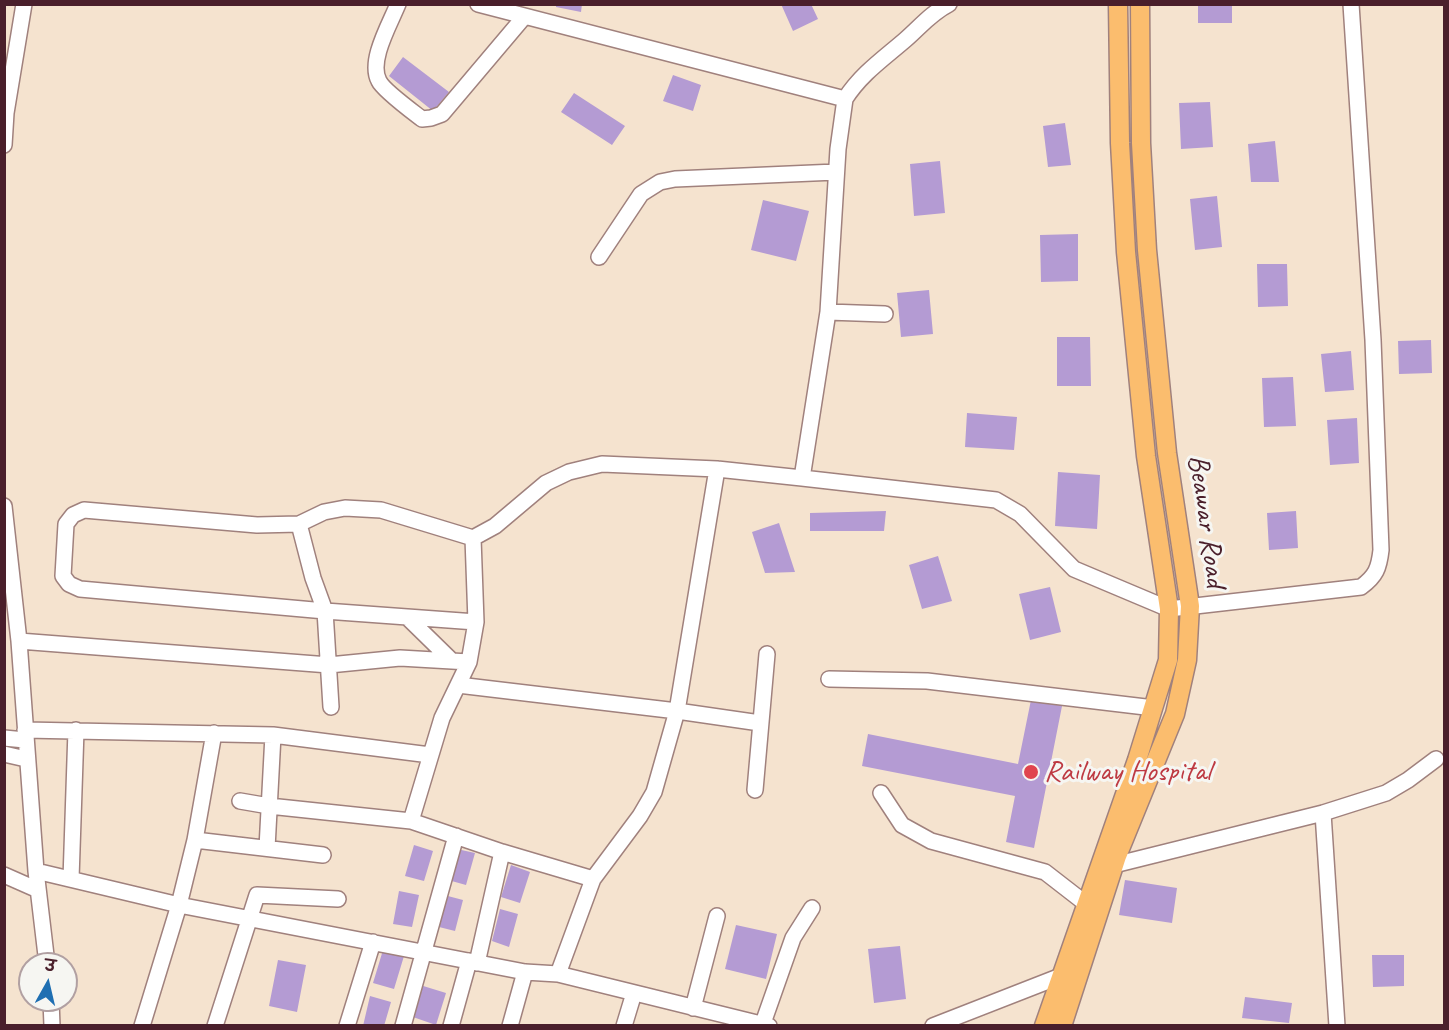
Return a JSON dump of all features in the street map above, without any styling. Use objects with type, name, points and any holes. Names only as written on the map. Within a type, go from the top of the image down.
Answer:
[{"type":"main road","name":"Beawar Road","points":[[1044,1026],[1070,976],[1111,861],[1168,660],[1169,609],[1146,456],[1126,252],[1120,143],[1118,4]]},
{"type":"main road","name":"Beawar Road","points":[[1124,818],[1175,714],[1187,660],[1190,606],[1167,453],[1147,250],[1141,143],[1140,4]]},
{"type":"main road","name":"Beawar Road","points":[[1062,1026],[1070,976]]},
{"type":"street","points":[[4,145],[6,113],[24,4]]},
{"type":"street","points":[[398,4],[376,59],[376,71],[379,82],[422,119],[442,114],[524,17]]},
{"type":"street","points":[[478,4],[845,99]]},
{"type":"street","points":[[476,622],[80,589],[69,584],[63,576],[66,524],[73,515],[84,510],[257,525],[299,524],[324,512],[345,508],[381,510],[473,538],[495,526],[546,483],[569,472],[602,464],[717,469],[996,500],[1020,514],[1074,569],[1169,609],[1361,587],[1372,579],[1379,568],[1381,550],[1373,340],[1351,4]]},
{"type":"street","points":[[802,478],[828,312],[836,169],[845,99],[854,85],[872,66],[907,39],[940,6]]},
{"type":"street","points":[[599,256],[641,194],[660,182],[675,179],[836,169]]},
{"type":"street","points":[[828,312],[885,314]]},
{"type":"street","points":[[558,974],[593,879],[640,816],[654,792],[677,711],[717,469]]},
{"type":"street","points":[[4,506],[6,544],[19,641],[26,759],[46,952]]},
{"type":"street","points":[[299,524],[313,578],[325,611],[331,707]]},
{"type":"street","points":[[411,821],[442,718],[469,663],[476,622],[473,538]]},
{"type":"street","points":[[407,617],[452,662]]},
{"type":"street","points":[[19,641],[329,665],[400,658],[469,663]]},
{"type":"street","points":[[755,790],[767,654]]},
{"type":"street","points":[[829,679],[927,681],[1154,708]]},
{"type":"street","points":[[455,689],[677,711],[760,723]]},
{"type":"street","points":[[4,738],[24,724],[76,730],[273,735],[430,755]]},
{"type":"street","points":[[71,879],[76,730]]},
{"type":"street","points":[[147,1025],[195,840],[214,733]]},
{"type":"street","points":[[267,848],[273,735]]},
{"type":"street","points":[[4,754],[26,759]]},
{"type":"street","points":[[1111,861],[1323,813],[1386,793],[1436,759]]},
{"type":"street","points":[[880,793],[902,825],[931,841],[1045,872],[1093,909]]},
{"type":"street","points":[[240,801],[411,821],[502,852],[593,879]]},
{"type":"street","points":[[1323,813],[1338,1026]]},
{"type":"street","points":[[403,1026],[456,836]]},
{"type":"street","points":[[195,840],[323,855]]},
{"type":"street","points":[[451,1026],[473,962],[502,852]]},
{"type":"street","points":[[36,871],[250,919],[525,972],[558,974],[764,1025],[793,938],[812,908]]},
{"type":"street","points":[[4,875],[38,890]]},
{"type":"street","points":[[215,1026],[257,895],[338,899]]},
{"type":"street","points":[[693,1008],[717,916]]},
{"type":"street","points":[[347,1026],[373,942]]},
{"type":"street","points":[[510,1026],[525,972]]},
{"type":"street","points":[[933,1026],[1070,976]]},
{"type":"street","points":[[624,1026],[633,993]]},
{"type":"building","points":[[556,4],[582,4],[581,12],[556,7]]},
{"type":"building","points":[[781,4],[811,4],[818,19],[793,31]]},
{"type":"building","points":[[1198,4],[1232,4],[1232,23],[1198,23]]},
{"type":"building","points":[[403,57],[449,92],[433,111],[389,76]]},
{"type":"building","points":[[673,75],[701,85],[693,111],[663,101]]},
{"type":"building","points":[[574,93],[625,126],[612,145],[561,112]]},
{"type":"building","points":[[1210,102],[1213,147],[1181,149],[1179,103]]},
{"type":"building","points":[[1065,123],[1071,165],[1048,167],[1043,126]]},
{"type":"building","points":[[1275,141],[1279,182],[1251,182],[1248,144]]},
{"type":"building","points":[[940,161],[945,213],[914,216],[910,164]]},
{"type":"building","points":[[1217,196],[1222,247],[1195,250],[1190,199]]},
{"type":"building","points":[[763,200],[809,211],[796,261],[751,250]]},
{"type":"building","points":[[1078,234],[1078,281],[1041,282],[1040,235]]},
{"type":"building","points":[[1257,264],[1287,264],[1288,306],[1258,307]]},
{"type":"building","points":[[929,290],[933,334],[901,337],[897,293]]},
{"type":"building","points":[[1057,337],[1090,337],[1091,386],[1057,386]]},
{"type":"building","points":[[1431,340],[1432,373],[1399,374],[1398,341]]},
{"type":"building","points":[[1351,351],[1354,390],[1325,392],[1321,354]]},
{"type":"building","points":[[1293,377],[1296,426],[1264,427],[1262,378]]},
{"type":"building","points":[[967,413],[1017,417],[1014,450],[965,447]]},
{"type":"building","points":[[1357,418],[1359,463],[1330,465],[1327,420]]},
{"type":"building","points":[[1058,472],[1100,475],[1097,529],[1055,526]]},
{"type":"building","points":[[886,511],[884,531],[810,531],[810,513]]},
{"type":"building","points":[[1296,511],[1298,548],[1269,550],[1267,513]]},
{"type":"building","points":[[779,523],[795,572],[765,573],[752,532]]},
{"type":"building","points":[[938,556],[952,601],[922,609],[909,565]]},
{"type":"building","points":[[1050,587],[1061,632],[1030,640],[1019,594]]},
{"type":"building","points":[[1032,695],[1063,701],[1034,848],[1006,842],[1015,796],[862,766],[868,734],[1018,764]]},
{"type":"building","points":[[414,845],[433,851],[424,881],[405,876]]},
{"type":"building","points":[[457,849],[475,853],[466,885],[448,880]]},
{"type":"building","points":[[511,865],[530,872],[520,903],[501,897]]},
{"type":"building","points":[[1125,880],[1177,888],[1172,923],[1119,915]]},
{"type":"building","points":[[399,891],[419,895],[412,927],[393,924]]},
{"type":"building","points":[[444,895],[463,900],[455,931],[435,926]]},
{"type":"building","points":[[500,909],[518,914],[509,947],[492,941]]},
{"type":"building","points":[[736,925],[777,934],[766,979],[725,969]]},
{"type":"building","points":[[900,946],[906,999],[874,1003],[868,949]]},
{"type":"building","points":[[383,950],[404,956],[394,989],[373,983]]},
{"type":"building","points":[[1372,955],[1404,955],[1404,986],[1373,987]]},
{"type":"building","points":[[278,960],[306,965],[297,1012],[269,1006]]},
{"type":"building","points":[[420,985],[446,993],[436,1025],[410,1016]]},
{"type":"building","points":[[370,996],[391,1002],[384,1026],[363,1026]]},
{"type":"building","points":[[1245,997],[1292,1003],[1289,1023],[1242,1018]]},
{"type":"place","name":"Railway Hospital","points":[[1031,772]]}]
